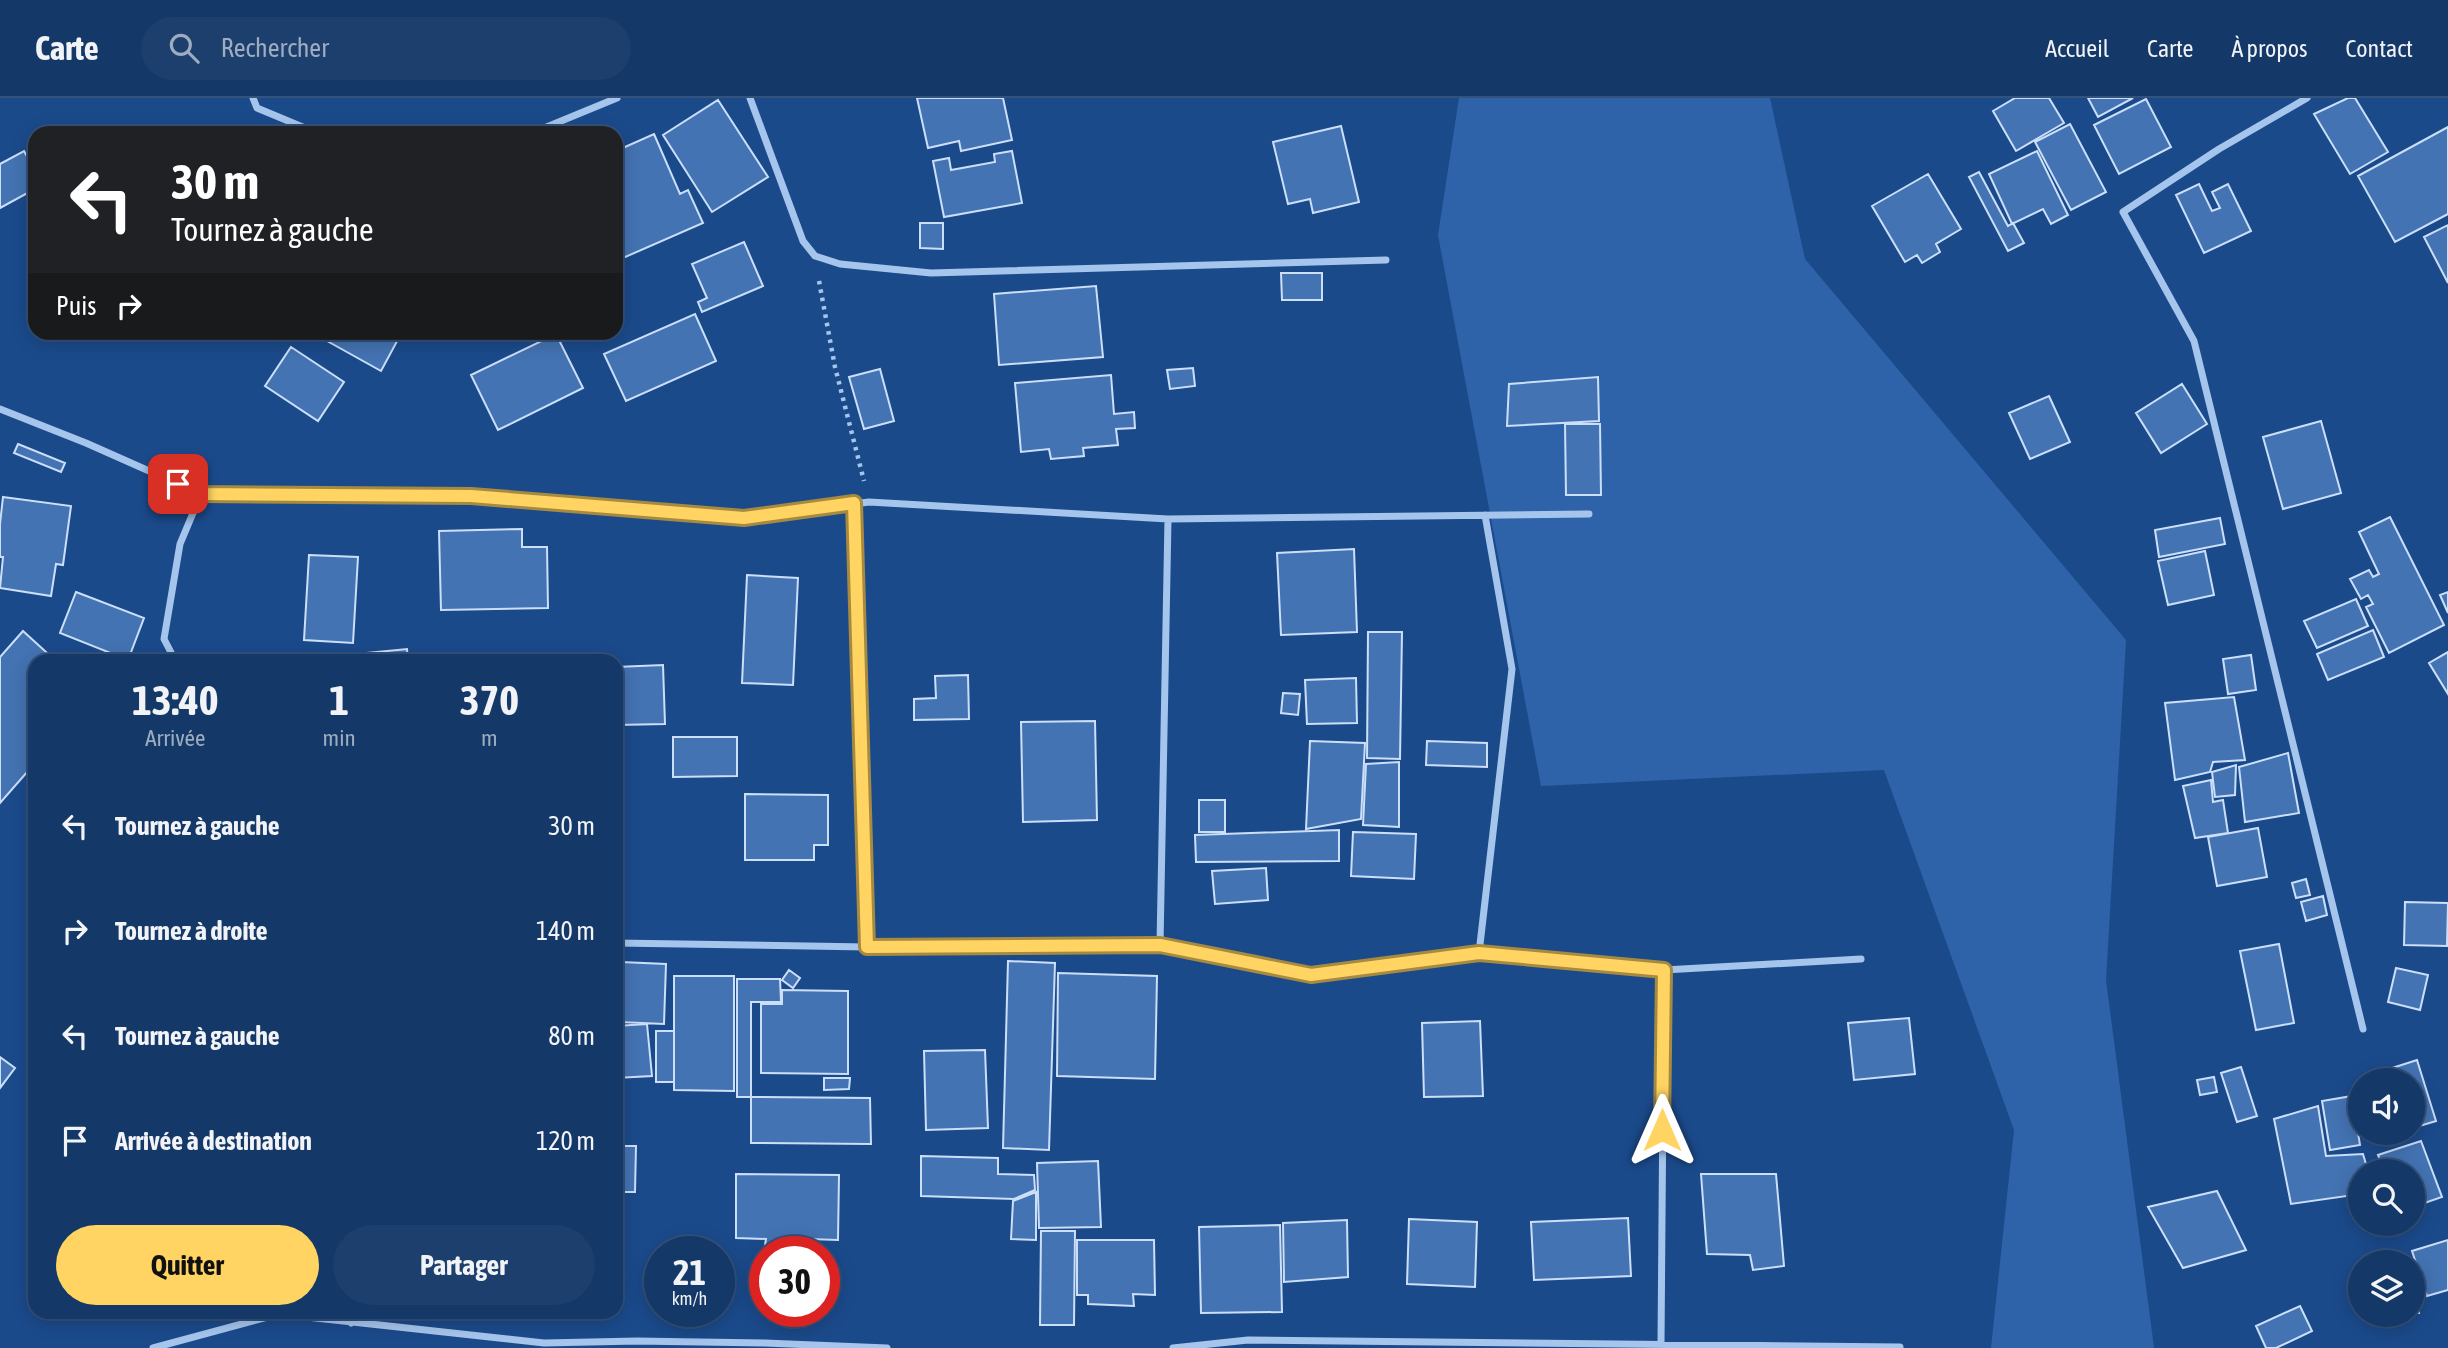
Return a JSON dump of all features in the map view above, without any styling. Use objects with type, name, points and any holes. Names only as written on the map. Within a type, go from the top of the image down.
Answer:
[{"type":"street","points":[[253,98],[257,108],[300,126]]},
{"type":"street","points":[[549,126],[617,98]]},
{"type":"street","points":[[750,98],[803,242],[815,256],[839,264],[932,273],[1386,260]]},
{"type":"street","points":[[2307,98],[2219,149],[2123,212],[2194,341],[2363,1029]]},
{"type":"street","points":[[0,409],[74,438],[201,494],[471,496],[744,518],[869,502],[1168,519],[1589,514]]},
{"type":"street","points":[[172,654],[164,639],[180,544],[201,494]]},
{"type":"street","points":[[854,503],[867,947]]},
{"type":"street","points":[[1479,953],[1512,669],[1485,515]]},
{"type":"street","points":[[1160,945],[1168,519]]},
{"type":"street","points":[[623,943],[867,947],[1160,945],[1311,975],[1479,953],[1664,970],[1861,959]]},
{"type":"street","points":[[1661,1344],[1664,970]]},
{"type":"street","points":[[153,1348],[260,1319]]},
{"type":"street","points":[[319,1319],[544,1343],[637,1341],[887,1348]]},
{"type":"street","points":[[351,1323],[354,1319]]},
{"type":"street","points":[[1173,1348],[1248,1340],[1900,1347]]},
{"type":"path","points":[[815,256],[835,367],[869,502]]},
{"type":"shaded area","points":[[1459,98],[1770,98],[1805,259],[2126,640],[2106,980],[2154,1348],[1991,1348],[2014,1130],[1884,770],[1541,786],[1438,235]]},
{"type":"building","points":[[917,98],[1003,98],[1012,140],[961,151],[959,141],[928,148]]},
{"type":"building","points":[[2015,98],[2049,98],[2064,123],[2016,151],[1993,111]]},
{"type":"building","points":[[2088,98],[2133,98],[2098,117]]},
{"type":"building","points":[[2348,98],[2355,98],[2388,152],[2350,174],[2314,114]]},
{"type":"building","points":[[2146,99],[2171,147],[2119,174],[2094,125]]},
{"type":"building","points":[[718,100],[768,177],[712,212],[663,135]]},
{"type":"building","points":[[2070,124],[2106,192],[2071,210],[2035,142]]},
{"type":"building","points":[[1341,126],[1359,202],[1313,213],[1310,199],[1288,204],[1273,142]]},
{"type":"building","points":[[2448,127],[2448,214],[2395,242],[2358,176]]},
{"type":"building","points":[[654,134],[680,194],[688,190],[703,223],[623,258],[623,148]]},
{"type":"building","points":[[24,151],[28,158],[28,193],[0,208],[0,164]]},
{"type":"building","points":[[1012,151],[1022,203],[944,217],[933,161],[949,158],[951,170],[995,162],[994,154]]},
{"type":"building","points":[[2037,151],[2068,215],[2051,224],[2043,209],[2012,224],[1989,174]]},
{"type":"building","points":[[1979,172],[2008,226],[2013,223],[2024,243],[2008,251],[1969,177]]},
{"type":"building","points":[[1928,174],[1961,229],[1936,244],[1940,252],[1922,263],[1917,255],[1905,262],[1872,206]]},
{"type":"building","points":[[2199,184],[2212,211],[2220,208],[2212,192],[2228,184],[2251,231],[2204,253],[2176,195]]},
{"type":"building","points":[[920,223],[943,223],[943,249],[920,248]]},
{"type":"building","points":[[2448,225],[2448,283],[2424,237]]},
{"type":"building","points":[[744,242],[763,286],[702,312],[698,302],[707,298],[692,264]]},
{"type":"building","points":[[1281,273],[1322,273],[1322,300],[1282,300]]},
{"type":"building","points":[[1096,286],[1103,357],[999,365],[994,294]]},
{"type":"building","points":[[695,314],[716,361],[626,401],[604,354]]},
{"type":"building","points":[[325,340],[398,340],[381,371]]},
{"type":"building","points":[[544,340],[559,340],[583,388],[498,430],[471,375]]},
{"type":"building","points":[[291,347],[344,382],[318,421],[265,386]]},
{"type":"building","points":[[1193,368],[1195,386],[1170,389],[1167,370]]},
{"type":"building","points":[[880,369],[894,421],[864,429],[849,377]]},
{"type":"building","points":[[1111,375],[1114,414],[1134,412],[1135,428],[1116,429],[1118,445],[1083,448],[1084,456],[1051,459],[1049,449],[1021,452],[1015,383]]},
{"type":"building","points":[[1598,377],[1599,421],[1507,426],[1509,384]]},
{"type":"building","points":[[2182,384],[2207,424],[2161,453],[2136,413]]},
{"type":"building","points":[[2049,396],[2070,442],[2030,459],[2009,413]]},
{"type":"building","points":[[2321,421],[2341,493],[2283,509],[2263,437]]},
{"type":"building","points":[[1565,424],[1600,424],[1601,495],[1566,495]]},
{"type":"building","points":[[18,444],[65,463],[61,472],[14,453]]},
{"type":"building","points":[[3,497],[71,506],[63,565],[56,564],[51,596],[0,588],[3,557],[0,557],[0,524]]},
{"type":"building","points":[[2390,517],[2444,625],[2389,653],[2366,607],[2373,604],[2368,595],[2361,599],[2350,579],[2369,570],[2373,577],[2379,574],[2359,532]]},
{"type":"building","points":[[2220,518],[2225,544],[2159,557],[2155,530]]},
{"type":"building","points":[[522,529],[522,547],[547,547],[548,608],[441,610],[439,531]]},
{"type":"building","points":[[1354,549],[1357,632],[1281,635],[1277,553]]},
{"type":"building","points":[[2205,551],[2214,595],[2168,605],[2158,561]]},
{"type":"building","points":[[309,555],[358,557],[353,643],[304,640]]},
{"type":"building","points":[[747,575],[798,578],[793,685],[742,683]]},
{"type":"building","points":[[76,592],[144,618],[130,654],[113,654],[60,633]]},
{"type":"building","points":[[2448,592],[2448,613],[2440,595]]},
{"type":"building","points":[[2356,599],[2368,626],[2317,648],[2304,621]]},
{"type":"building","points":[[2373,630],[2384,657],[2328,680],[2317,654]]},
{"type":"building","points":[[23,631],[48,654],[28,654],[28,771],[0,803],[0,657]]},
{"type":"building","points":[[1368,632],[1402,632],[1400,759],[1367,758]]},
{"type":"building","points":[[407,649],[407,654],[357,654]]},
{"type":"building","points":[[2448,652],[2448,694],[2429,663]]},
{"type":"building","points":[[2251,655],[2256,690],[2228,694],[2223,659]]},
{"type":"building","points":[[663,665],[665,724],[623,725],[623,667]]},
{"type":"building","points":[[968,675],[969,719],[914,720],[914,699],[936,698],[935,676]]},
{"type":"building","points":[[1356,678],[1357,723],[1307,724],[1305,680]]},
{"type":"building","points":[[1283,693],[1300,694],[1298,715],[1281,713]]},
{"type":"building","points":[[2234,697],[2245,760],[2213,762],[2210,772],[2175,780],[2165,703]]},
{"type":"building","points":[[1095,721],[1097,820],[1023,822],[1021,722]]},
{"type":"building","points":[[673,737],[737,737],[737,776],[673,777]]},
{"type":"building","points":[[1310,741],[1365,743],[1361,819],[1306,829]]},
{"type":"building","points":[[1427,741],[1487,743],[1487,767],[1426,765]]},
{"type":"building","points":[[2288,753],[2299,813],[2245,822],[2239,767]]},
{"type":"building","points":[[1399,762],[1399,827],[1363,825],[1366,764]]},
{"type":"building","points":[[2236,765],[2235,795],[2215,797],[2212,772]]},
{"type":"building","points":[[2211,780],[2213,802],[2223,800],[2228,833],[2195,838],[2183,786]]},
{"type":"building","points":[[745,794],[828,795],[828,845],[814,845],[814,860],[745,860]]},
{"type":"building","points":[[1199,800],[1225,800],[1225,832],[1199,832]]},
{"type":"building","points":[[2258,828],[2267,877],[2217,886],[2208,837]]},
{"type":"building","points":[[1339,830],[1339,861],[1196,862],[1195,835]]},
{"type":"building","points":[[1353,832],[1416,834],[1414,879],[1351,876]]},
{"type":"building","points":[[1266,868],[1268,900],[1215,904],[1212,871]]},
{"type":"building","points":[[2306,879],[2310,895],[2296,898],[2292,883]]},
{"type":"building","points":[[2323,896],[2327,915],[2306,921],[2301,902]]},
{"type":"building","points":[[2405,902],[2448,903],[2447,946],[2404,945]]},
{"type":"building","points":[[2279,944],[2294,1023],[2256,1030],[2240,951]]},
{"type":"building","points":[[1008,961],[1055,963],[1049,1150],[1003,1148]]},
{"type":"building","points":[[623,962],[666,964],[664,1024],[623,1022]]},
{"type":"building","points":[[2396,968],[2428,975],[2420,1010],[2388,1002]]},
{"type":"building","points":[[789,970],[800,978],[793,988],[782,980]]},
{"type":"building","points":[[1058,973],[1157,976],[1155,1079],[1057,1076]]},
{"type":"building","points":[[674,976],[734,976],[734,1091],[674,1090]]},
{"type":"building","points":[[737,979],[780,979],[781,1002],[751,1002],[751,1097],[737,1097]]},
{"type":"building","points":[[782,990],[848,991],[848,1074],[761,1073],[761,1004],[782,1004]]},
{"type":"building","points":[[1909,1018],[1915,1074],[1854,1080],[1848,1023]]},
{"type":"building","points":[[1480,1021],[1483,1096],[1424,1097],[1422,1023]]},
{"type":"building","points":[[647,1024],[652,1076],[623,1078],[623,1026]]},
{"type":"building","points":[[656,1031],[674,1031],[674,1082],[656,1082]]},
{"type":"building","points":[[985,1050],[988,1128],[926,1130],[924,1051]]},
{"type":"building","points":[[0,1057],[15,1068],[0,1088]]},
{"type":"building","points":[[2417,1060],[2419,1068],[2392,1068]]},
{"type":"building","points":[[2241,1067],[2257,1116],[2237,1122],[2221,1073]]},
{"type":"building","points":[[2214,1077],[2217,1092],[2200,1095],[2197,1080]]},
{"type":"building","points":[[824,1078],[850,1078],[849,1089],[824,1090]]},
{"type":"building","points":[[2425,1086],[2436,1121],[2425,1124]]},
{"type":"building","points":[[751,1097],[870,1098],[871,1144],[751,1143]]},
{"type":"building","points":[[2348,1097],[2348,1145],[2360,1145],[2330,1150],[2322,1101]]},
{"type":"building","points":[[2318,1106],[2326,1156],[2363,1154],[2364,1159],[2348,1159],[2348,1196],[2291,1204],[2274,1119]]},
{"type":"building","points":[[2409,1145],[2422,1145],[2442,1197],[2425,1203],[2425,1159],[2380,1159],[2378,1155]]},
{"type":"building","points":[[623,1146],[636,1146],[635,1192],[623,1192]]},
{"type":"building","points":[[921,1156],[998,1158],[998,1174],[1034,1175],[1035,1190],[1014,1199],[921,1196]]},
{"type":"building","points":[[1098,1161],[1101,1227],[1039,1228],[1037,1163]]},
{"type":"building","points":[[736,1174],[839,1175],[838,1236],[736,1238]]},
{"type":"building","points":[[1701,1174],[1776,1174],[1784,1266],[1753,1270],[1750,1255],[1707,1254]]},
{"type":"building","points":[[2217,1191],[2246,1250],[2183,1268],[2148,1207]]},
{"type":"building","points":[[1036,1192],[1036,1240],[1011,1239],[1013,1201]]},
{"type":"building","points":[[1628,1218],[1631,1276],[1534,1280],[1531,1222]]},
{"type":"building","points":[[1409,1219],[1477,1222],[1475,1287],[1407,1284]]},
{"type":"building","points":[[1347,1220],[1348,1277],[1284,1282],[1283,1223]]},
{"type":"building","points":[[1280,1225],[1282,1312],[1201,1313],[1199,1227]]},
{"type":"building","points":[[1041,1231],[1075,1231],[1074,1325],[1040,1325]]},
{"type":"building","points":[[1077,1240],[1154,1240],[1155,1295],[1133,1294],[1134,1306],[1088,1304],[1088,1295],[1077,1295]]},
{"type":"building","points":[[2448,1240],[2448,1290],[2427,1296],[2425,1250],[2415,1250]]},
{"type":"building","points":[[2300,1306],[2312,1331],[2276,1348],[2266,1348],[2256,1326]]},
{"type":"route","points":[[178,484],[201,494],[471,496],[744,518],[854,503],[867,947],[1160,945],[1311,975],[1479,953],[1664,970],[1662,1130]]}]
